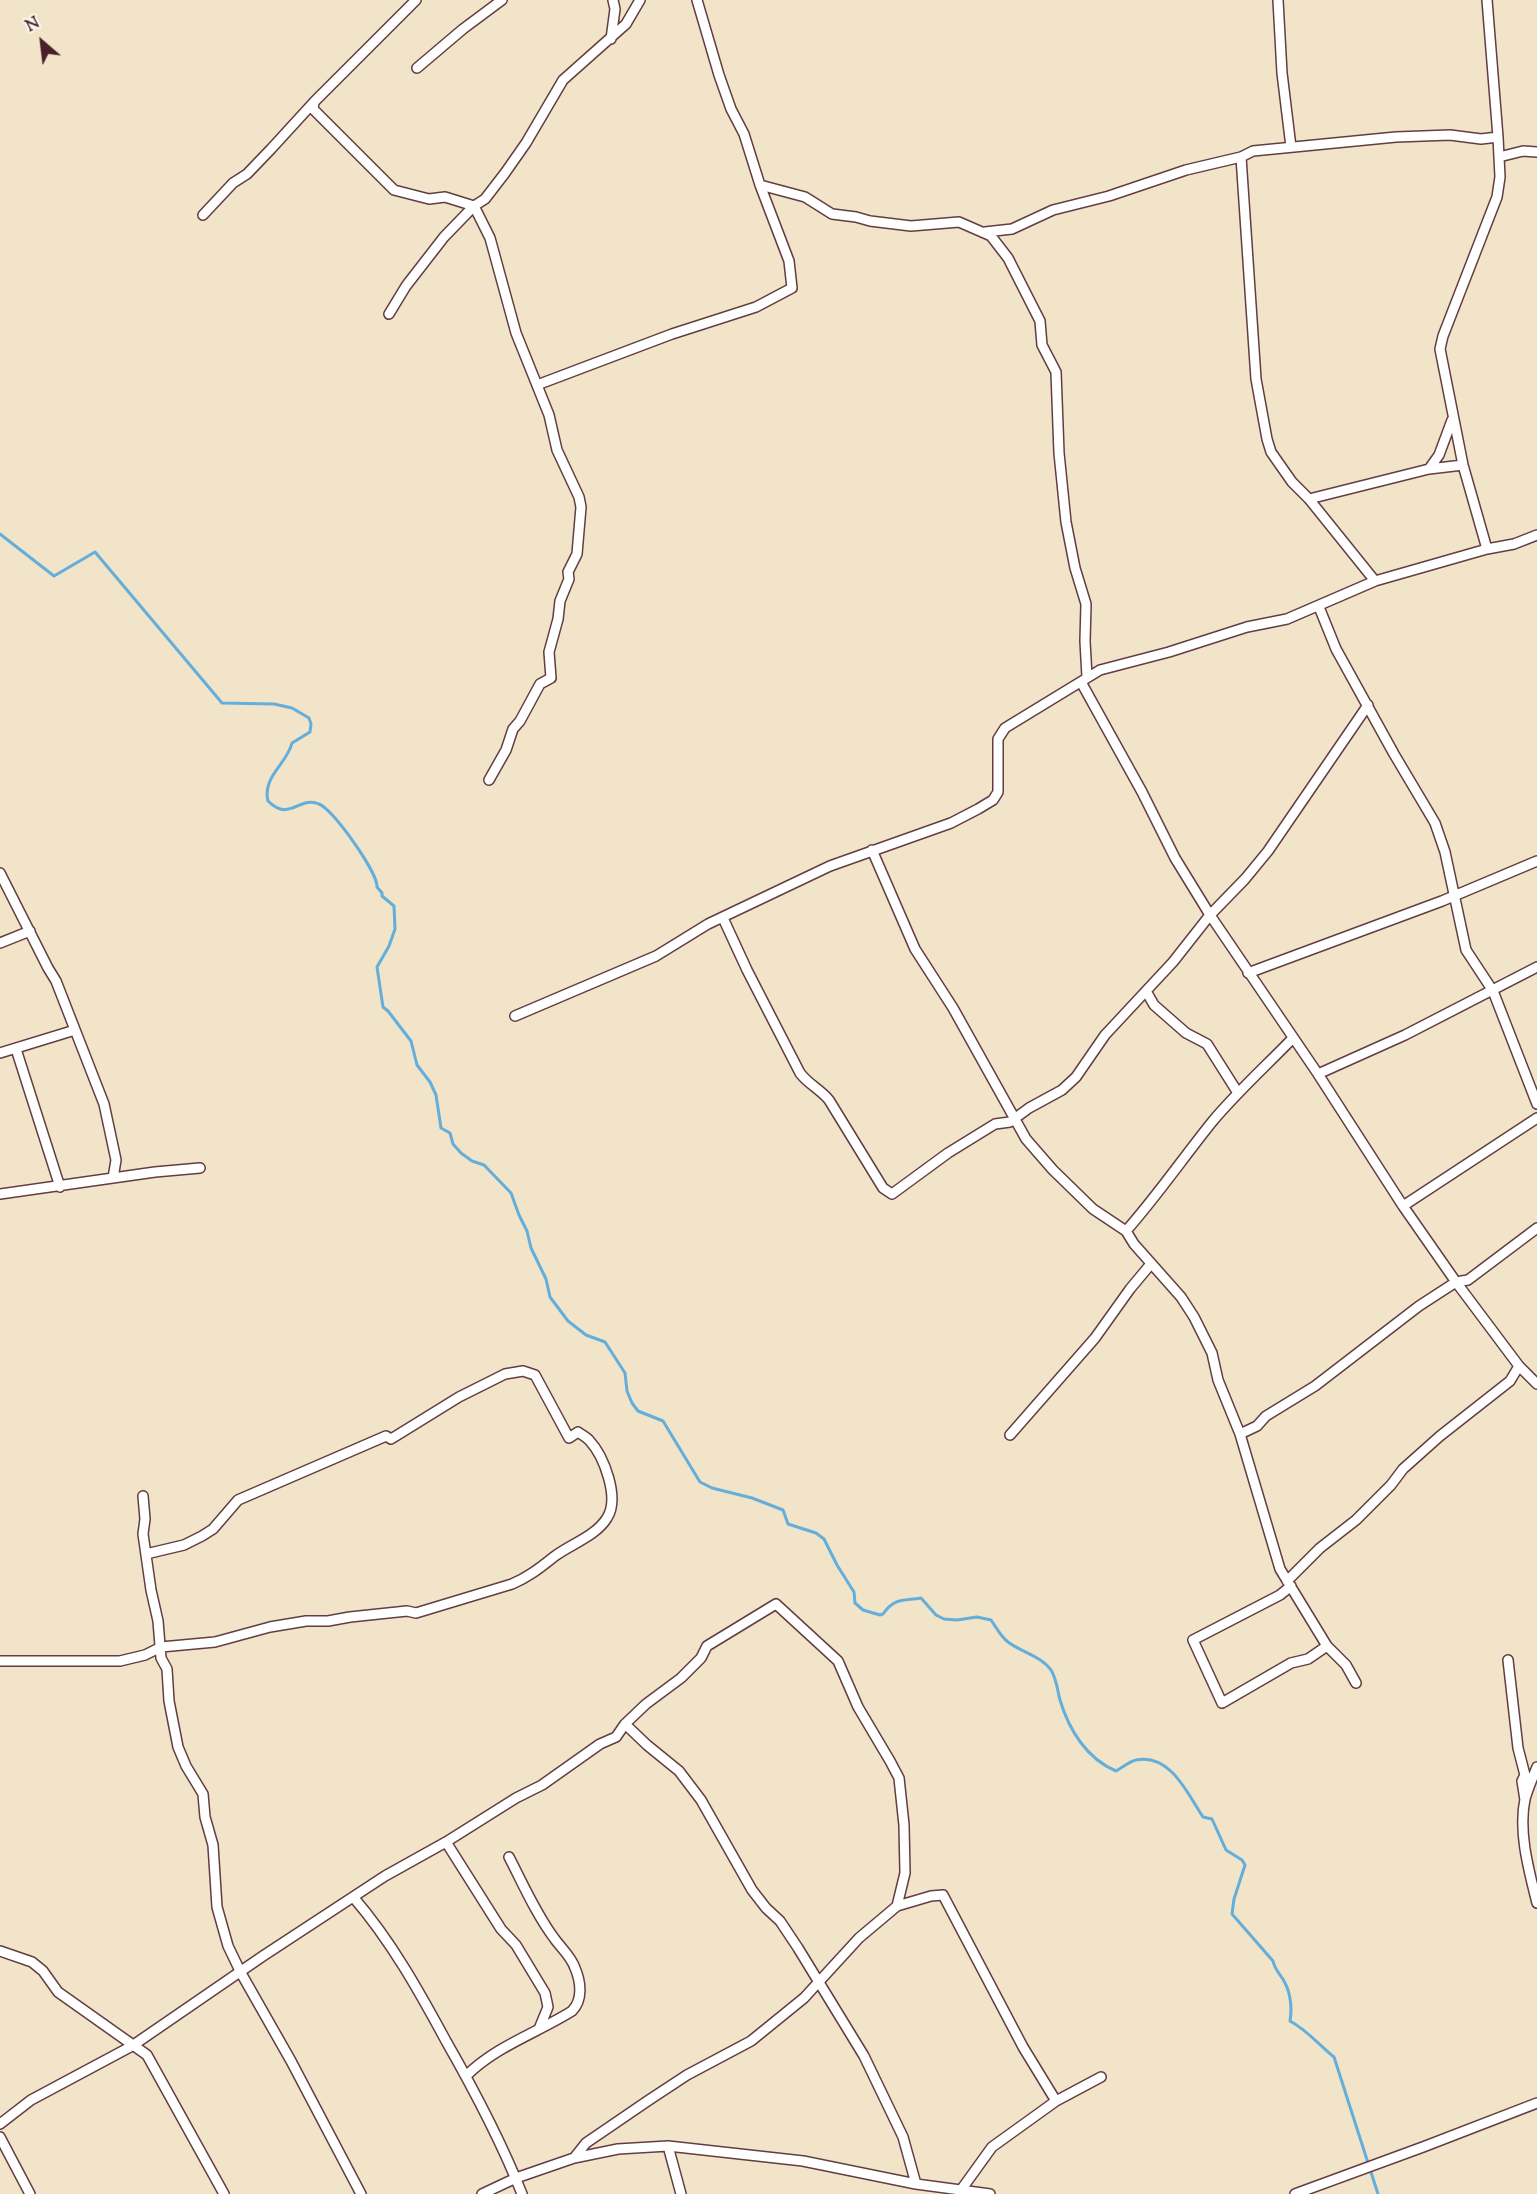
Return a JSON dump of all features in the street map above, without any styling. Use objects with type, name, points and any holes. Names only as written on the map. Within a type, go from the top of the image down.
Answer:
[{"type":"street","points":[[203,215],[233,183],[247,174],[272,149],[314,102],[416,0]]},
{"type":"street","points":[[417,68],[502,0]]},
{"type":"street","points":[[611,39],[615,9],[613,0]]},
{"type":"street","points":[[389,314],[406,286],[444,237],[474,206],[485,199],[510,165],[564,80],[626,24],[640,0]]},
{"type":"street","points":[[537,385],[672,334],[756,307],[792,288],[789,261],[760,186],[744,134],[731,109],[719,75],[697,0]]},
{"type":"street","points":[[1278,0],[1282,73],[1291,147]]},
{"type":"street","points":[[1487,0],[1500,177],[1497,197],[1440,349],[1463,465],[1487,549]]},
{"type":"street","points":[[314,102],[313,109],[319,117],[333,128],[394,190],[429,199],[445,197],[474,206],[490,238],[516,333],[549,415],[556,450],[579,497],[581,507],[578,554],[567,572],[569,579],[560,601],[558,619],[549,652],[551,678],[540,684],[526,712],[513,729],[506,750],[489,780]]},
{"type":"street","points":[[985,232],[1012,229],[1053,210],[1109,196],[1186,170],[1241,157],[1253,151],[1405,136],[1450,135],[1481,139],[1498,137]]},
{"type":"street","points":[[1499,157],[1523,151],[1537,152]]},
{"type":"street","points":[[1241,157],[1256,379],[1266,439],[1281,468],[1375,581]]},
{"type":"street","points":[[760,186],[805,197],[832,214],[888,225],[911,226],[960,222],[985,232],[999,246],[1016,272],[1040,321],[1042,345],[1056,372],[1059,453],[1066,522],[1075,568],[1086,604],[1084,679],[1175,858],[1210,915],[1318,1074],[1402,1206],[1519,1366],[1537,1384]]},
{"type":"street","points":[[1430,469],[1439,455],[1453,415]]},
{"type":"street","points":[[1309,499],[1430,469],[1463,465]]},
{"type":"street","points":[[515,1016],[656,956],[708,924],[830,866],[951,824],[993,800],[998,792],[998,739],[1005,728],[1100,670],[1169,652],[1247,627],[1287,619],[1375,581],[1487,549],[1514,544],[1537,535]]},
{"type":"street","points":[[1318,607],[1336,649],[1435,823],[1445,852],[1466,950],[1493,991],[1537,1104]]},
{"type":"street","points":[[723,918],[755,987],[776,1022],[800,1073],[820,1089],[829,1100],[883,1188],[891,1194],[957,1147],[995,1124],[1010,1122],[1013,1118],[1062,1090],[1076,1077],[1105,1035],[1173,962],[1210,915],[1268,851],[1368,705]]},
{"type":"street","points":[[872,850],[915,949],[953,1008],[1013,1118],[1036,1152],[1093,1209],[1126,1231],[1150,1265],[1180,1297],[1206,1338],[1218,1380],[1240,1434],[1280,1569],[1327,1646],[1346,1665],[1356,1683]]},
{"type":"street","points":[[1248,973],[1334,943],[1537,861]]},
{"type":"street","points":[[0,873],[56,981],[104,1104],[116,1160],[113,1178]]},
{"type":"street","points":[[0,943],[30,931]]},
{"type":"street","points":[[1318,1074],[1405,1035],[1537,967]]},
{"type":"street","points":[[1146,991],[1154,1005],[1186,1033],[1207,1044],[1238,1093]]},
{"type":"street","points":[[0,1053],[75,1030]]},
{"type":"street","points":[[1126,1231],[1238,1093],[1293,1038]]},
{"type":"street","points":[[16,1049],[60,1187]]},
{"type":"street","points":[[1402,1206],[1537,1118]]},
{"type":"street","points":[[0,1194],[200,1168]]},
{"type":"street","points":[[1240,1434],[1257,1426],[1266,1416],[1315,1386],[1419,1306],[1456,1282],[1468,1280],[1537,1228]]},
{"type":"street","points":[[1010,1435],[1095,1338],[1150,1265]]},
{"type":"street","points":[[1327,1646],[1308,1659],[1291,1663],[1222,1703],[1193,1640],[1280,1595],[1320,1548],[1356,1520],[1391,1485],[1403,1469],[1440,1436],[1510,1381],[1519,1366]]},
{"type":"street","points":[[0,1661],[120,1661],[145,1655],[162,1647],[215,1642],[270,1627],[306,1621],[328,1621],[407,1611],[416,1613],[527,1578],[555,1556],[594,1531],[607,1518],[613,1503],[612,1489],[599,1454],[589,1440],[578,1432],[569,1438],[535,1375],[523,1371],[505,1374],[459,1398],[391,1440],[386,1436],[238,1500],[213,1529],[184,1545],[146,1554]]},
{"type":"street","points":[[142,1496],[145,1519],[142,1534],[162,1647],[161,1658],[166,1669],[169,1701],[178,1747],[186,1766],[203,1794],[205,1817],[213,1845],[217,1907],[228,1946],[361,2194]]},
{"type":"street","points":[[0,2124],[31,2100],[132,2046],[386,1876],[516,1798],[542,1785],[600,1744],[616,1737],[625,1724],[646,1704],[681,1678],[701,1658],[707,1646],[776,1604],[838,1661],[858,1707],[898,1778],[904,1825],[905,1873],[897,1906]]},
{"type":"street","points":[[1509,1660],[1518,1748],[1525,1774],[1522,1781],[1525,1800],[1524,1839],[1537,1903]]},
{"type":"street","points":[[625,1724],[679,1771],[701,1800],[752,1890],[780,1921],[818,1981],[864,2055],[903,2137],[916,2184]]},
{"type":"street","points":[[1525,1800],[1537,1767]]},
{"type":"street","points":[[446,1842],[501,1929],[516,1946],[545,1994],[548,2007],[539,2029]]},
{"type":"street","points":[[465,2076],[479,2062],[572,2011],[578,2005],[580,1993],[576,1968],[553,1937],[508,1857]]},
{"type":"street","points":[[573,2158],[586,2143],[687,2075],[751,2041],[804,1998],[859,1938],[897,1906],[931,1896],[943,1895],[1023,2047],[1056,2101]]},
{"type":"street","points":[[354,1898],[379,1928],[417,1989],[465,2076],[522,2194]]},
{"type":"street","points":[[0,1952],[32,1962],[43,1971],[58,1992],[147,2055],[224,2194]]},
{"type":"street","points":[[961,2190],[992,2147],[1056,2101],[1101,2077]]},
{"type":"street","points":[[1295,2194],[1537,2103]]},
{"type":"street","points":[[0,2138],[30,2194]]},
{"type":"street","points":[[668,2146],[681,2194]]},
{"type":"street","points":[[482,2194],[516,2178],[573,2158],[618,2149],[668,2146],[803,2161],[916,2184],[990,2194]]},
{"type":"waterway","points":[[0,534],[54,576],[95,552],[222,703],[274,704],[292,708],[309,718],[310,732],[292,743],[269,785],[268,801],[282,809],[312,802],[326,808],[363,856],[382,896],[394,906],[395,929],[389,946],[377,967],[383,1007],[411,1041],[417,1065],[430,1082],[436,1095],[441,1128],[450,1133],[453,1144],[461,1153],[472,1161],[484,1165],[511,1193],[527,1231],[531,1248],[546,1279],[550,1297],[568,1321],[586,1335],[605,1342],[625,1373],[627,1391],[632,1403],[638,1411],[663,1421],[700,1482],[712,1488],[752,1498],[783,1510],[788,1524],[816,1533],[824,1539],[854,1592],[855,1603],[863,1610],[880,1615],[895,1603],[921,1598],[936,1615],[944,1619],[977,1617],[991,1620],[1005,1640],[1042,1661],[1051,1670],[1068,1722],[1080,1742],[1096,1759],[1116,1771],[1136,1760],[1148,1760],[1169,1769],[1184,1787],[1203,1817],[1212,1819],[1226,1850],[1242,1860],[1245,1865],[1234,1899],[1232,1914],[1273,1961],[1290,1997],[1290,2021],[1334,2057],[1378,2194]]}]
